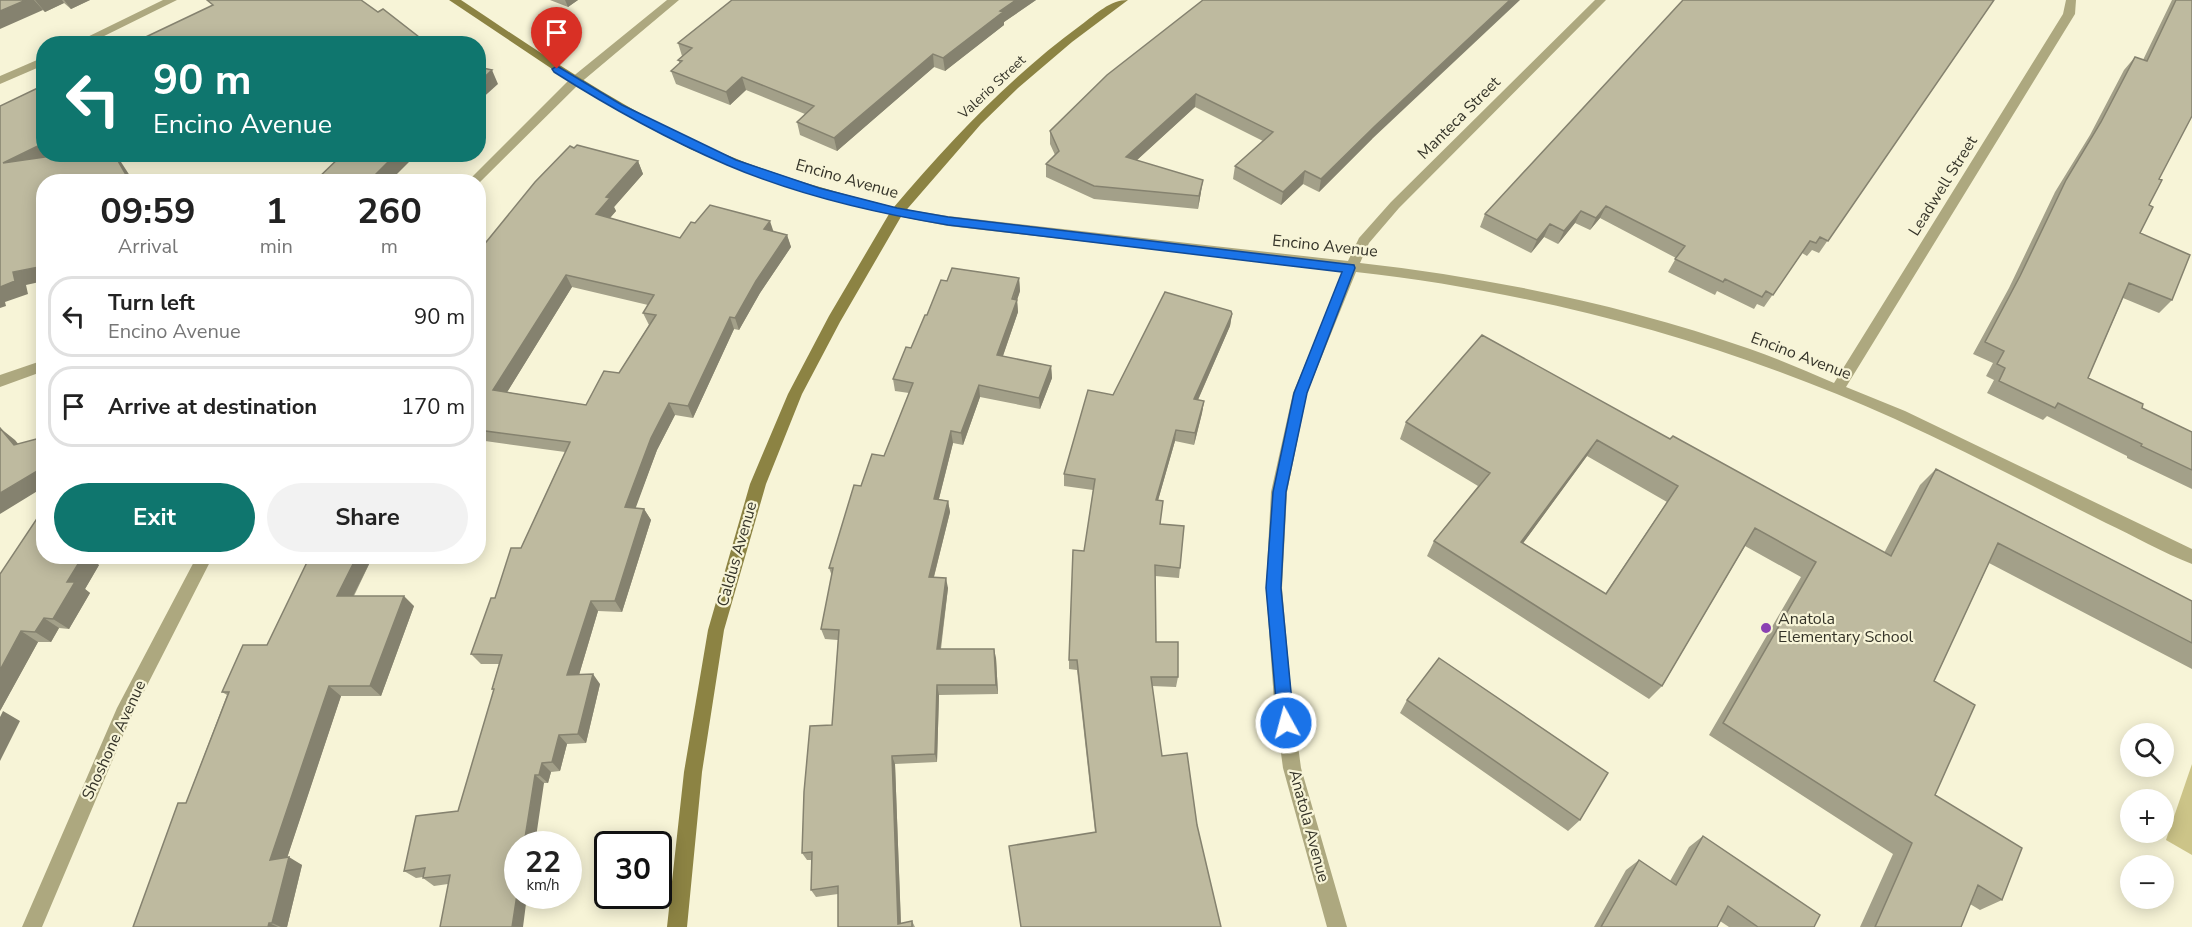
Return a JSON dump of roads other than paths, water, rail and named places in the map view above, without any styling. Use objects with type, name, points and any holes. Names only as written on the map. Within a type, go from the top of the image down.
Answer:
[{"type":"street","points":[[95,36],[172,0]]},
{"type":"street","name":"Encino Avenue","points":[[454,0],[574,81],[619,108],[732,163],[816,192],[897,212],[948,221],[1437,278],[1532,295],[1612,313],[1746,353],[1838,389],[1982,453],[2192,557]]},
{"type":"street","points":[[481,174],[574,81],[674,0]]},
{"type":"street","name":"Valerio Street","points":[[897,212],[977,121],[1014,85],[1068,40],[1123,0]]},
{"type":"street","name":"Manteca Street","points":[[1349,268],[1364,241],[1395,205],[1602,0]]},
{"type":"street","name":"Leadwell Street","points":[[1838,389],[2068,14],[2071,0]]},
{"type":"street","points":[[0,80],[36,64]]},
{"type":"street","name":"Caldus Avenue","points":[[677,927],[693,772],[716,630],[758,484],[795,394],[834,320],[897,212]]},
{"type":"street","name":"Anatola Avenue","points":[[1337,927],[1292,768],[1283,701],[1274,588],[1280,492],[1300,393],[1349,268]]},
{"type":"street","points":[[0,381],[36,368]]},
{"type":"street","name":"Shoshone Avenue","points":[[32,927],[123,714],[201,564]]},
{"type":"place","name":"Anatola Elementary School","points":[[1766,628]]}]
